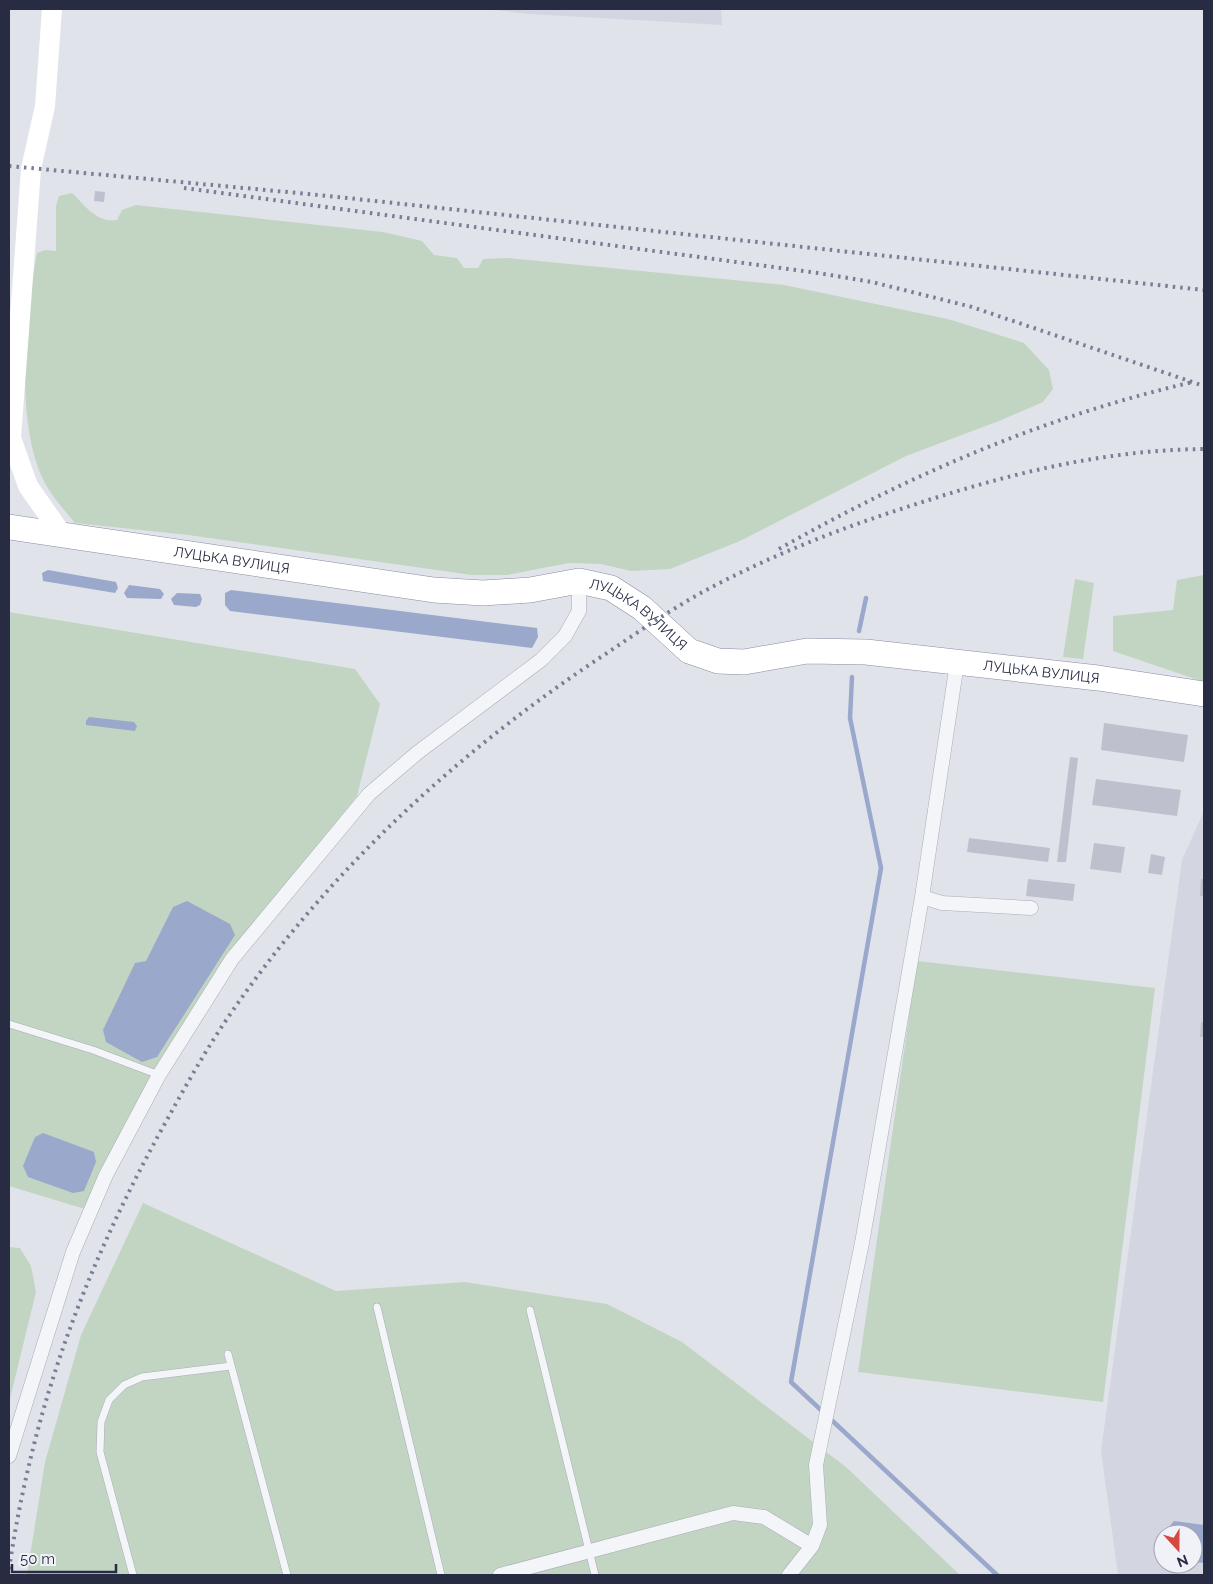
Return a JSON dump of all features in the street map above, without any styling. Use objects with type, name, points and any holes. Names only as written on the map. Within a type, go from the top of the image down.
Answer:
[{"type":"highway","name":"ЛУЦЬКА ВУЛИЦЯ","points":[[9,527],[434,590],[483,593],[530,590],[579,581],[611,588],[642,608],[689,650],[718,661],[744,662],[808,651],[866,652],[1098,678],[1204,694]]},
{"type":"street","points":[[52,9],[45,106],[31,169],[10,440],[28,486],[63,536]]},
{"type":"street","points":[[9,1456],[73,1252],[106,1175],[159,1076],[232,959],[369,794],[417,753],[541,660],[565,636],[579,612],[579,581]]},
{"type":"street","points":[[789,1575],[812,1546],[820,1525],[816,1465],[862,1243],[922,897],[957,662]]},
{"type":"street","points":[[922,897],[942,903],[1031,908]]},
{"type":"street","points":[[500,1575],[733,1513],[764,1517],[812,1546]]},
{"type":"lane","points":[[9,1024],[93,1050],[159,1076]]},
{"type":"lane","points":[[377,1307],[441,1575]]},
{"type":"lane","points":[[530,1310],[595,1575]]},
{"type":"lane","points":[[228,1354],[287,1575]]},
{"type":"lane","points":[[132,1575],[100,1452],[101,1422],[109,1400],[124,1385],[142,1378],[231,1366]]},
{"type":"shaded area","points":[[486,9],[721,9],[722,25],[529,14]]},
{"type":"shaded area","points":[[1204,811],[1204,1575],[1118,1575],[1101,1451],[1182,860]]},
{"type":"green space","points":[[72,193],[97,216],[110,220],[117,220],[122,210],[136,205],[383,232],[422,241],[434,255],[457,258],[464,268],[478,268],[483,259],[507,258],[784,285],[948,319],[1024,343],[1049,370],[1053,389],[1043,402],[999,421],[906,456],[740,541],[670,569],[631,571],[601,564],[569,563],[507,575],[472,575],[188,535],[75,523],[49,490],[38,466],[30,438],[26,407],[25,374],[29,309],[37,253],[45,250],[56,251],[56,206],[59,196]]},
{"type":"green space","points":[[1204,575],[1204,682],[1113,651],[1113,616],[1173,610],[1177,580]]},
{"type":"green space","points":[[1075,579],[1094,583],[1083,659],[1063,657]]},
{"type":"green space","points":[[9,612],[355,669],[380,704],[357,796],[242,939],[88,1210],[9,1186]]},
{"type":"green space","points":[[917,961],[1155,988],[1103,1402],[858,1372]]},
{"type":"green space","points":[[143,1203],[336,1291],[465,1282],[607,1304],[682,1342],[846,1467],[960,1575],[27,1575],[45,1462],[81,1335]]},
{"type":"green space","points":[[9,1247],[20,1248],[31,1266],[36,1292],[9,1403]]},
{"type":"water","points":[[48,570],[116,582],[118,588],[115,593],[43,581],[42,573]]},
{"type":"water","points":[[129,585],[160,589],[164,594],[161,599],[127,598],[124,593]]},
{"type":"water","points":[[231,590],[537,628],[538,637],[532,648],[230,611],[225,605],[225,593]]},
{"type":"water","points":[[177,593],[200,594],[202,599],[200,605],[196,607],[174,605],[171,599]]},
{"type":"water","points":[[89,717],[134,722],[137,726],[135,731],[86,725]]},
{"type":"water","points":[[187,901],[230,924],[235,935],[157,1057],[142,1062],[106,1042],[103,1030],[135,963],[146,961],[173,907]]},
{"type":"water","points":[[43,1133],[94,1152],[96,1162],[84,1191],[73,1193],[28,1177],[23,1166],[35,1137]]},
{"type":"water","points":[[1174,1521],[1196,1524],[1171,1524]]},
{"type":"water","points":[[1203,1525],[1204,1525],[1203,1563]]},
{"type":"building","points":[[95,191],[105,192],[104,202],[94,201]]},
{"type":"building","points":[[1104,723],[1188,735],[1184,762],[1101,750]]},
{"type":"building","points":[[1070,757],[1078,758],[1066,862],[1057,862]]},
{"type":"building","points":[[1096,779],[1181,790],[1177,816],[1092,805]]},
{"type":"building","points":[[969,838],[1050,848],[1048,862],[967,852]]},
{"type":"building","points":[[1094,843],[1125,847],[1121,873],[1090,869]]},
{"type":"building","points":[[1151,854],[1165,857],[1162,875],[1148,873]]},
{"type":"building","points":[[1028,879],[1075,884],[1073,901],[1026,896]]},
{"type":"building","points":[[1201,879],[1204,879],[1204,896],[1200,896]]},
{"type":"building","points":[[1201,1022],[1204,1022],[1204,1037],[1200,1037]]},
{"type":"waterway","points":[[859,631],[866,598]]},
{"type":"waterway","points":[[852,677],[850,718],[881,868],[791,1382],[997,1575]]},
{"type":"railway","points":[[9,166],[319,195],[1204,290]]},
{"type":"railway","points":[[184,188],[818,273],[872,282],[972,307],[1204,386]]},
{"type":"railway","points":[[779,549],[878,496],[1032,430],[1138,396],[1193,382]]},
{"type":"railway","points":[[9,1569],[19,1510],[47,1396],[65,1341],[86,1287],[135,1180],[187,1084],[231,1013],[270,960],[311,910],[355,861],[401,815],[450,771],[553,690],[672,610],[758,564],[829,534],[877,517],[938,497],[1013,476],[1050,467],[1126,454],[1204,449]]}]
